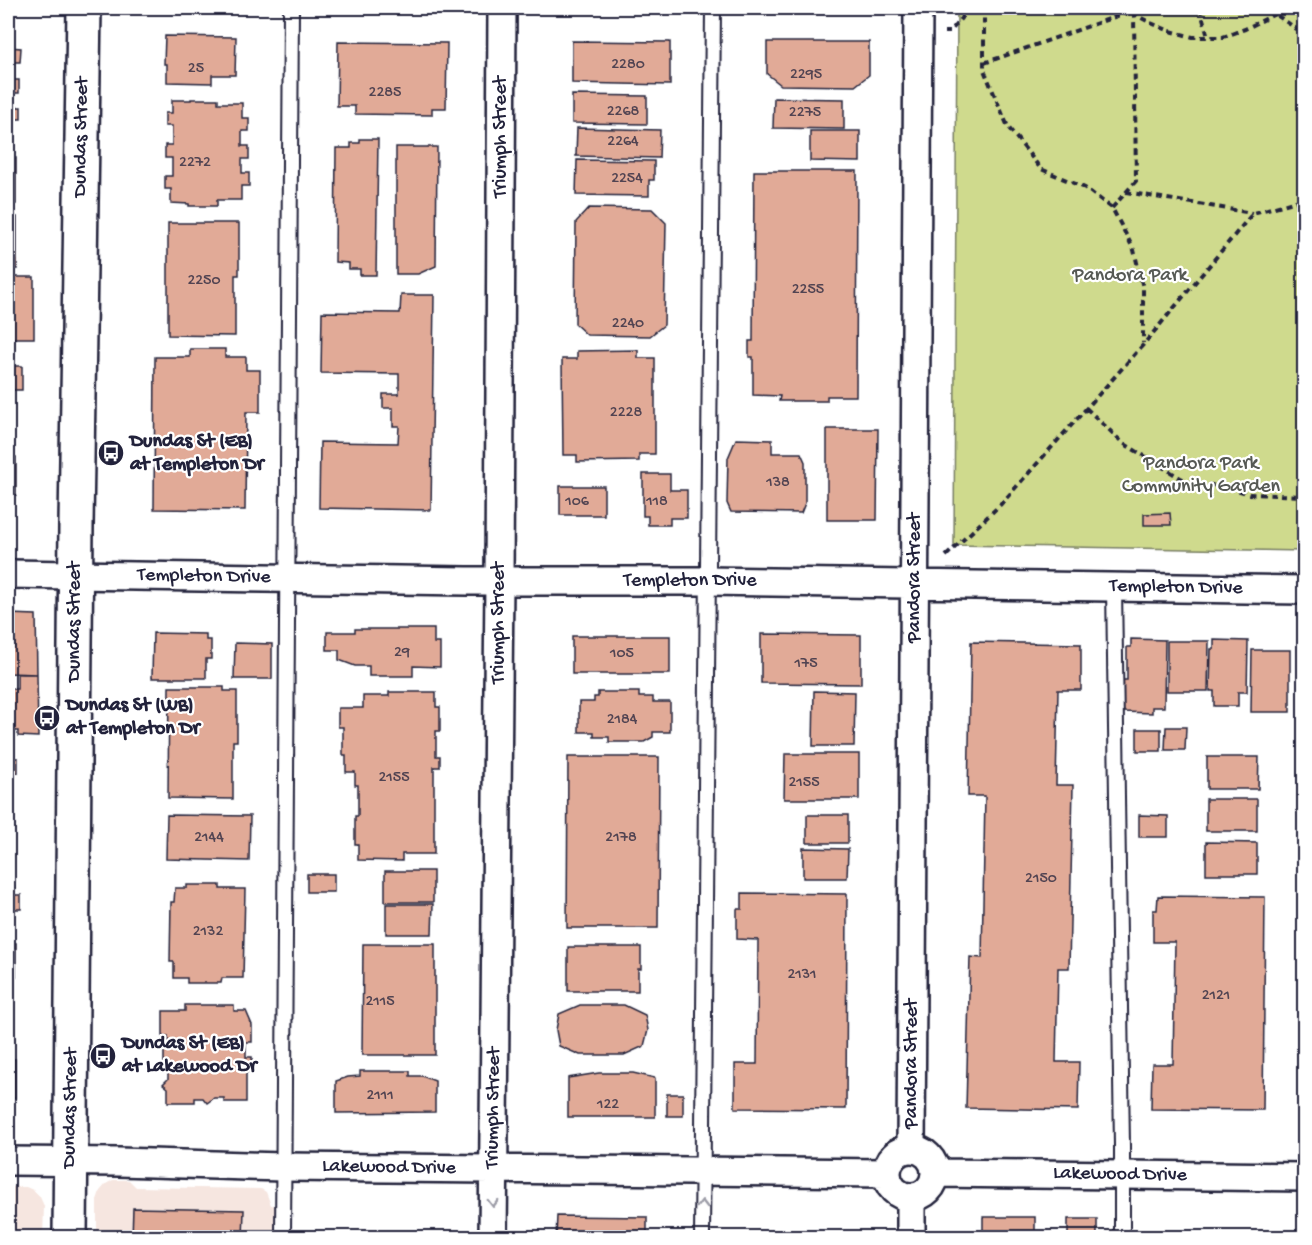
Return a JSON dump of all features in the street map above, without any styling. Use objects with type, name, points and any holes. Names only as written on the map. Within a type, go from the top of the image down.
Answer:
[{"type":"main road","name":"Dundas Street","points":[[70,1238],[84,8]]},
{"type":"street","name":"Triumph Street","points":[[493,1238],[502,8]]},
{"type":"street","name":"Pandora Street","points":[[911,1149],[918,8]]},
{"type":"street","name":"Templeton Drive","points":[[8,574],[1305,590]]},
{"type":"street","points":[[911,1149],[918,1150],[930,1159],[935,1173],[931,1187],[926,1193],[911,1198],[904,1197],[891,1187],[886,1173],[888,1165],[897,1153],[911,1149]]},
{"type":"street","name":"Lakewood Drive","points":[[8,1161],[283,1167],[886,1173]]},
{"type":"street","name":"Lakewood Drive","points":[[935,1173],[1305,1177]]},
{"type":"street","points":[[911,1198],[911,1238]]},
{"type":"lane","points":[[283,1238],[291,8]]},
{"type":"lane","points":[[702,1238],[713,8]]},
{"type":"lane","points":[[1114,587],[1122,1238]]},
{"type":"path","points":[[940,32],[950,32],[962,17],[975,8]]},
{"type":"path","points":[[984,8],[984,70],[1008,127],[1041,169],[1085,188],[1112,208],[1134,250],[1143,288],[1143,345]]},
{"type":"path","points":[[1123,8],[1170,32],[1193,37],[1223,37],[1275,14],[1280,8]]},
{"type":"path","points":[[984,63],[1132,13],[1140,8]]},
{"type":"path","points":[[1200,8],[1208,37]]},
{"type":"path","points":[[1270,8],[1275,14],[1305,33]]},
{"type":"path","points":[[1112,208],[1136,181],[1132,13]]},
{"type":"path","points":[[1126,192],[1253,213],[1305,199]]},
{"type":"path","points":[[946,555],[1001,504],[1143,345],[1253,213]]},
{"type":"path","points":[[1086,408],[1123,443],[1192,484],[1224,486],[1249,494],[1305,496]]},
{"type":"shaded area","points":[[113,1180],[129,1180],[136,1187],[261,1189],[266,1192],[271,1205],[283,1206],[283,1237],[97,1238],[97,1200],[100,1191]]},
{"type":"shaded area","points":[[8,1187],[26,1187],[40,1197],[44,1206],[43,1237],[8,1237]]},
{"type":"green space","name":"Pandora Park","points":[[957,8],[1304,8],[1304,551],[954,545]]},
{"type":"building","points":[[165,36],[236,37],[235,75],[212,75],[212,83],[167,82],[167,64],[164,64]]},
{"type":"building","points":[[572,41],[670,42],[670,85],[572,83]]},
{"type":"building","points":[[338,42],[447,43],[446,108],[432,108],[432,115],[355,114],[355,106],[337,106]]},
{"type":"building","points":[[767,42],[869,42],[869,75],[855,86],[781,85],[767,74]]},
{"type":"building","points":[[8,47],[21,48],[20,62],[14,62],[14,80],[19,80],[19,93],[13,93],[13,107],[21,107],[21,119],[13,119],[13,129],[8,131]]},
{"type":"building","points":[[572,95],[647,96],[647,124],[572,123]]},
{"type":"building","points":[[774,98],[844,99],[844,129],[773,128]]},
{"type":"building","points":[[218,99],[218,103],[242,103],[242,118],[249,118],[249,131],[242,131],[242,146],[249,146],[249,159],[242,159],[242,173],[249,173],[249,186],[241,186],[241,200],[217,200],[217,206],[189,206],[189,204],[171,203],[171,189],[165,189],[165,176],[172,176],[172,158],[165,158],[165,145],[172,145],[172,126],[165,126],[165,113],[172,113],[172,100]]},
{"type":"building","points":[[577,128],[660,130],[659,158],[576,156]]},
{"type":"building","points":[[810,131],[860,131],[860,162],[810,161]]},
{"type":"building","points":[[360,139],[378,139],[376,275],[360,275],[360,269],[349,269],[349,263],[335,262],[336,148],[351,148],[351,143],[360,143]]},
{"type":"building","points":[[396,147],[437,147],[436,266],[418,274],[396,274]]},
{"type":"building","points":[[8,158],[16,158],[16,204],[8,204]]},
{"type":"building","points":[[577,160],[654,161],[654,180],[649,180],[649,196],[576,195]]},
{"type":"building","points":[[754,171],[857,171],[856,396],[827,396],[827,401],[779,401],[780,396],[753,395],[753,357],[749,357],[749,341],[753,341]]},
{"type":"building","points":[[589,208],[652,209],[666,223],[664,325],[650,336],[587,335],[575,324],[576,222]]},
{"type":"building","points":[[8,217],[17,217],[17,269],[8,269]]},
{"type":"building","points":[[168,223],[239,223],[239,275],[235,275],[235,336],[168,335]]},
{"type":"building","points":[[8,277],[34,277],[34,338],[8,338]]},
{"type":"building","points":[[401,295],[434,295],[431,510],[319,508],[320,442],[398,443],[399,426],[393,426],[393,408],[383,408],[383,394],[399,394],[399,374],[321,373],[322,312],[400,313]]},
{"type":"building","points":[[190,349],[225,349],[225,357],[246,357],[246,370],[260,370],[260,412],[246,412],[245,510],[154,509],[155,357],[190,357]]},
{"type":"building","points":[[638,350],[638,358],[655,358],[655,454],[639,454],[639,461],[577,462],[577,455],[563,455],[562,359],[577,359],[577,351]]},
{"type":"building","points":[[8,366],[22,366],[22,390],[8,390]]},
{"type":"building","points":[[8,398],[11,398],[11,435],[8,435]]},
{"type":"building","points":[[827,429],[878,429],[877,520],[827,520]]},
{"type":"building","points":[[736,439],[772,440],[772,453],[801,453],[805,462],[805,503],[801,513],[731,512],[727,503],[728,458]]},
{"type":"building","points":[[8,457],[16,457],[16,495],[8,495]]},
{"type":"building","points":[[643,474],[670,474],[670,490],[687,490],[687,518],[670,518],[670,525],[648,525],[648,516],[643,516]]},
{"type":"building","points":[[560,486],[604,486],[604,515],[560,515]]},
{"type":"building","points":[[1170,513],[1171,525],[1144,525],[1144,514]]},
{"type":"building","points":[[8,614],[36,615],[37,674],[8,673]]},
{"type":"building","points":[[355,629],[434,629],[434,643],[440,643],[440,667],[413,666],[413,676],[369,676],[369,666],[355,666],[339,660],[339,650],[327,650],[327,632],[355,632]]},
{"type":"building","points":[[153,633],[206,634],[206,640],[211,640],[211,659],[206,659],[206,678],[152,678]]},
{"type":"building","points":[[761,634],[861,635],[861,684],[761,683]]},
{"type":"building","points":[[572,636],[670,636],[670,674],[572,674]]},
{"type":"building","points":[[1131,639],[1165,640],[1164,707],[1152,707],[1152,713],[1123,712],[1123,680],[1127,680],[1127,647],[1131,647]]},
{"type":"building","points":[[1214,640],[1248,641],[1247,692],[1238,692],[1238,706],[1214,706],[1214,691],[1210,691],[1211,649],[1214,649]]},
{"type":"building","points":[[1167,641],[1209,641],[1208,691],[1167,691]]},
{"type":"building","points":[[971,642],[1081,644],[1081,690],[1058,690],[1056,785],[1073,785],[1069,968],[1058,968],[1056,1062],[1079,1062],[1078,1110],[966,1108],[970,957],[982,958],[985,796],[968,796]]},
{"type":"building","points":[[235,643],[272,644],[272,679],[234,679]]},
{"type":"building","points":[[1252,650],[1290,650],[1290,712],[1251,712]]},
{"type":"building","points":[[17,674],[37,674],[38,737],[18,736],[18,731],[8,731],[8,677],[10,677],[10,689],[17,689]]},
{"type":"building","points":[[169,687],[224,687],[224,691],[237,691],[237,741],[233,741],[233,799],[168,798]]},
{"type":"building","points":[[814,691],[855,692],[854,746],[813,746]]},
{"type":"building","points":[[389,692],[436,692],[436,707],[440,707],[440,731],[436,731],[436,756],[440,756],[440,767],[434,767],[434,854],[402,854],[402,861],[358,860],[358,844],[355,844],[355,816],[358,816],[358,785],[355,785],[355,772],[346,772],[346,755],[343,755],[343,727],[338,727],[338,708],[363,708],[363,696],[389,696]]},
{"type":"building","points":[[598,692],[639,692],[639,697],[653,697],[653,702],[670,702],[670,732],[653,732],[653,737],[644,742],[609,742],[609,737],[594,737],[594,732],[579,732],[579,702],[594,702],[594,697],[598,697]]},
{"type":"building","points":[[1166,727],[1186,727],[1185,750],[1165,750]]},
{"type":"building","points":[[1137,729],[1161,729],[1161,751],[1137,751]]},
{"type":"building","points":[[785,754],[859,754],[859,799],[784,799]]},
{"type":"building","points":[[568,757],[659,757],[658,928],[567,928]]},
{"type":"building","points":[[1207,757],[1259,757],[1258,789],[1207,789]]},
{"type":"building","points":[[8,758],[18,758],[18,773],[13,773],[13,793],[8,793]]},
{"type":"building","points":[[8,797],[11,797],[11,813],[8,813]]},
{"type":"building","points":[[1206,799],[1257,799],[1257,831],[1206,831]]},
{"type":"building","points":[[167,815],[250,816],[249,861],[166,859]]},
{"type":"building","points":[[807,815],[848,815],[848,843],[807,843]]},
{"type":"building","points":[[1139,815],[1168,816],[1168,837],[1139,837]]},
{"type":"building","points":[[1206,842],[1257,843],[1257,874],[1206,874]]},
{"type":"building","points":[[803,848],[848,849],[847,878],[803,878]]},
{"type":"building","points":[[8,868],[10,868],[10,884],[14,885],[14,895],[21,895],[21,909],[8,909]]},
{"type":"building","points":[[385,871],[433,871],[433,902],[385,902]]},
{"type":"building","points":[[307,874],[334,874],[334,892],[307,892]]},
{"type":"building","points":[[187,885],[220,885],[220,889],[245,889],[243,978],[222,978],[221,983],[187,983],[187,978],[174,978],[174,962],[170,962],[171,902],[174,902],[175,888],[187,888]]},
{"type":"building","points":[[742,893],[847,894],[846,1109],[735,1108],[735,1064],[757,1064],[758,940],[737,939],[737,909],[742,909]]},
{"type":"building","points":[[1158,896],[1265,897],[1263,1110],[1151,1109],[1152,1064],[1173,1064],[1175,942],[1153,942],[1153,910],[1157,910]]},
{"type":"building","points":[[386,904],[433,904],[432,934],[386,934]]},
{"type":"building","points":[[8,943],[16,943],[16,977],[8,977]]},
{"type":"building","points":[[363,944],[435,944],[435,1055],[362,1055]]},
{"type":"building","points":[[568,947],[641,947],[638,991],[568,991]]},
{"type":"building","points":[[185,1005],[234,1005],[234,1011],[246,1011],[252,1025],[252,1042],[246,1042],[246,1057],[252,1057],[252,1072],[246,1072],[246,1102],[224,1102],[224,1098],[214,1098],[207,1103],[203,1098],[195,1098],[195,1102],[168,1102],[168,1088],[163,1084],[168,1079],[168,1065],[164,1065],[164,1044],[168,1044],[168,1036],[163,1036],[163,1011],[185,1011]]},
{"type":"building","points":[[580,1005],[624,1005],[645,1015],[648,1030],[644,1046],[624,1055],[580,1055],[559,1046],[556,1030],[559,1014]]},
{"type":"building","points":[[8,1059],[15,1059],[15,1098],[8,1098]]},
{"type":"building","points":[[360,1071],[410,1071],[410,1076],[422,1076],[435,1081],[435,1112],[336,1113],[336,1081],[360,1076]]},
{"type":"building","points":[[599,1073],[633,1073],[655,1078],[655,1117],[568,1117],[568,1078]]},
{"type":"building","points":[[667,1094],[683,1094],[683,1116],[667,1116]]},
{"type":"building","points":[[133,1208],[244,1210],[243,1238],[132,1238]]},
{"type":"building","points":[[557,1216],[647,1217],[647,1238],[556,1238]]},
{"type":"building","points":[[983,1217],[1035,1217],[1035,1236],[983,1238]]},
{"type":"building","points":[[1068,1219],[1097,1219],[1097,1238],[1068,1238]]},
{"type":"building","points":[[333,1234],[426,1234],[426,1238],[333,1238]]},
{"type":"building","points":[[746,1236],[835,1236],[835,1238],[746,1238]]},
{"type":"place","name":"Dundas St (EB) at Templeton Dr","points":[[111,453]]},
{"type":"place","name":"Dundas St (WB) at Templeton Dr","points":[[47,718]]},
{"type":"place","name":"Dundas St (EB) at Lakewood Dr","points":[[103,1056]]},
{"type":"park label","name":"Pandora Park Community Garden","points":[[1201,476]]}]
